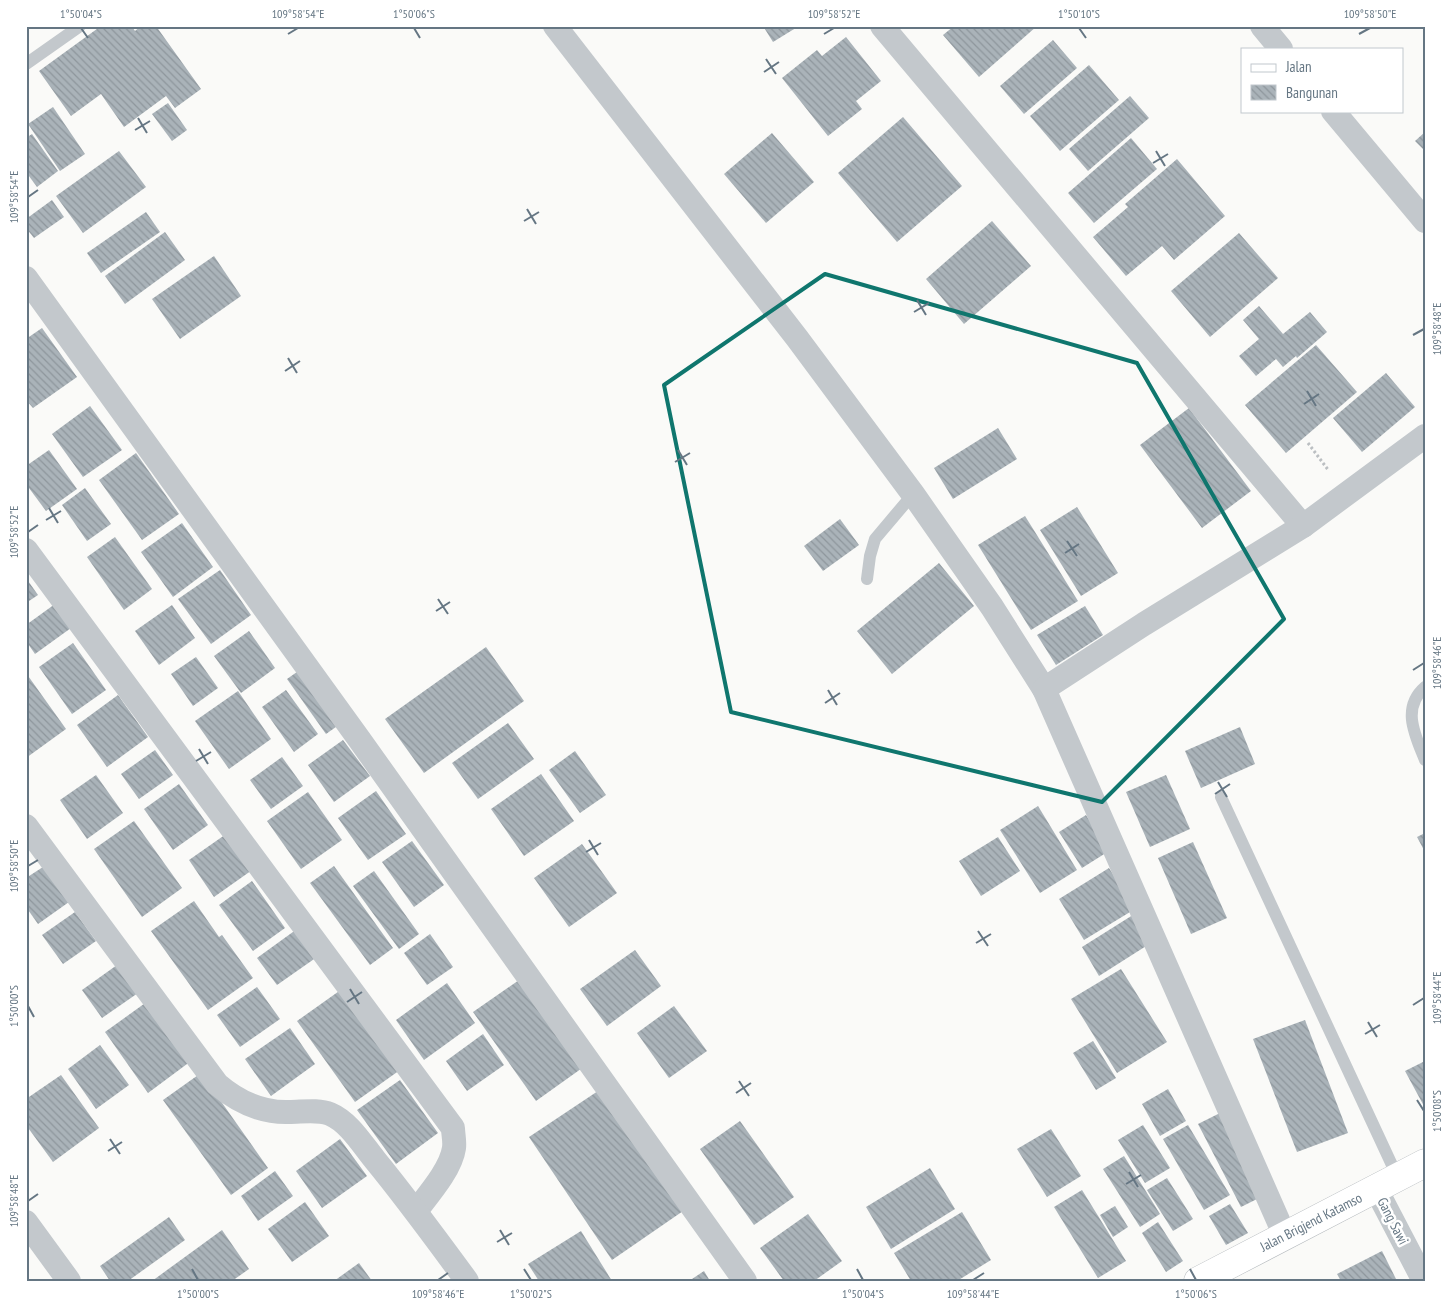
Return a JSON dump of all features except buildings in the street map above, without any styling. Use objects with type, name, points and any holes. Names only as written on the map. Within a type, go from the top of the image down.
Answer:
[{"type":"main road","name":"Jalan Brigjend Katamso","points":[[1198,1281],[1425,1163]]},
{"type":"street","points":[[555,26],[797,338],[913,494],[992,607],[1044,689],[1286,1236]]},
{"type":"street","points":[[882,26],[1303,526]]},
{"type":"street","points":[[1262,26],[1280,48]]},
{"type":"street","points":[[1334,112],[1425,220]]},
{"type":"street","points":[[26,278],[354,731],[745,1281]]},
{"type":"street","points":[[1044,689],[1144,624],[1303,526],[1425,436]]},
{"type":"street","points":[[26,550],[452,1128],[454,1148],[450,1161],[416,1211]]},
{"type":"street","points":[[26,826],[216,1084],[247,1105],[265,1110],[286,1112],[315,1111],[330,1114],[341,1121],[353,1133],[416,1211],[467,1281]]},
{"type":"street","name":"Gang Sawi","points":[[1387,1183],[1424,1281]]},
{"type":"street","points":[[26,1222],[68,1281]]},
{"type":"lane","points":[[26,64],[80,26]]},
{"type":"lane","points":[[867,579],[870,556],[876,539],[913,494]]},
{"type":"lane","points":[[1425,686],[1413,701],[1411,716],[1414,733],[1425,760]]},
{"type":"lane","points":[[1221,797],[1387,1183]]},
{"type":"path","points":[[1308,443],[1346,494]]},
{"type":"highlighted area","points":[[825,274],[1137,363],[1284,619],[1102,802],[731,712],[664,385]]}]
